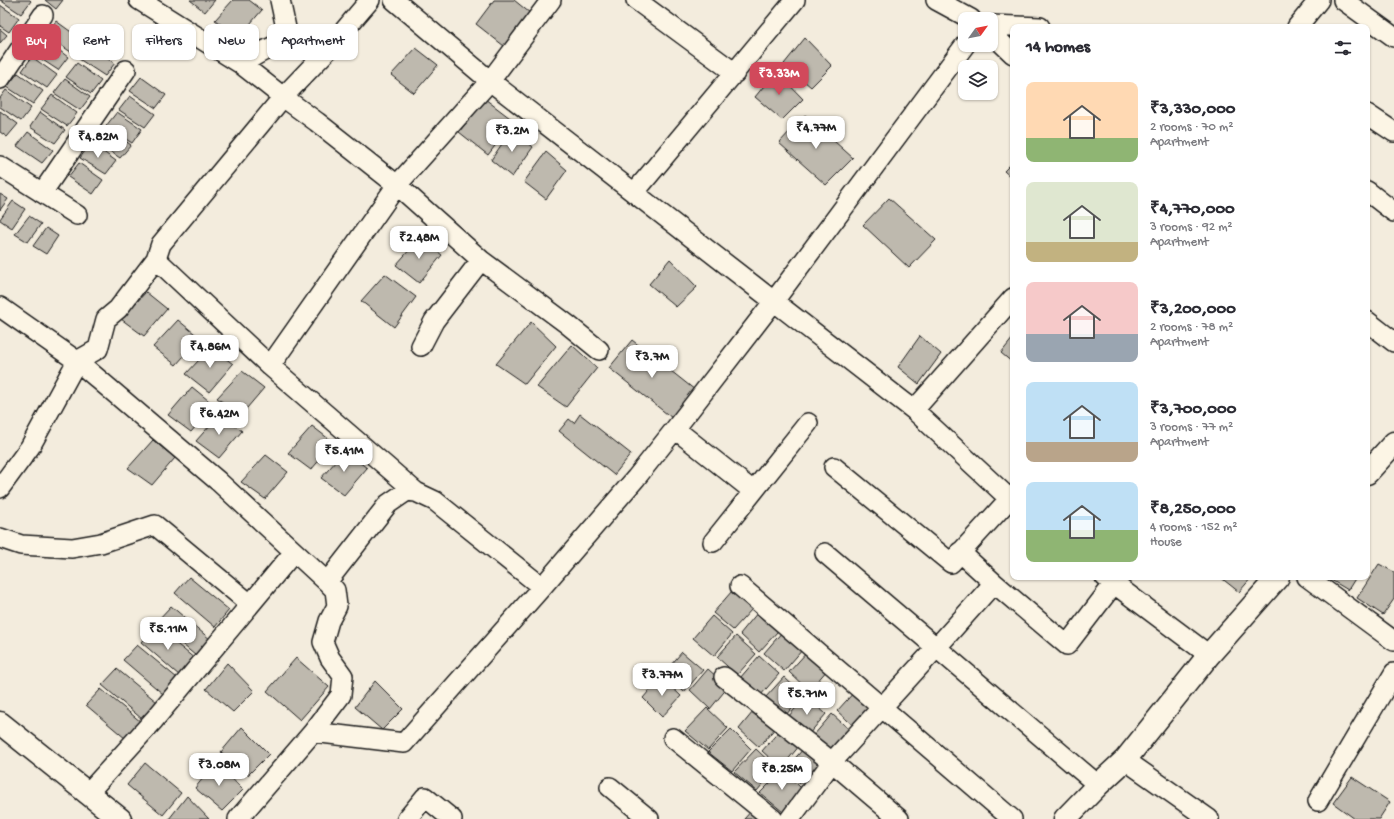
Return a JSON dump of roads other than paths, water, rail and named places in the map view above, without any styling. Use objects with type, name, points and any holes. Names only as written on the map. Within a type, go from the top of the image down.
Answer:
[{"type":"street","points":[[139,0],[240,64],[317,122],[397,185],[482,260],[599,350]]},
{"type":"street","points":[[280,0],[285,24]]},
{"type":"street","points":[[350,24],[370,0]]},
{"type":"street","points":[[394,0],[490,81],[914,410],[1010,497]]},
{"type":"street","points":[[270,366],[397,185],[490,81],[551,0]]},
{"type":"street","points":[[636,0],[735,72]]},
{"type":"street","points":[[634,193],[795,0]]},
{"type":"street","points":[[936,0],[958,12]]},
{"type":"street","points":[[1299,24],[1319,0]]},
{"type":"street","points":[[1343,0],[1394,37]]},
{"type":"street","points":[[0,79],[43,14]]},
{"type":"street","points":[[998,25],[1010,26]]},
{"type":"street","points":[[998,40],[1010,51]]},
{"type":"street","points":[[240,64],[267,50]]},
{"type":"street","points":[[313,732],[404,743],[542,588],[636,478],[774,301],[961,52]]},
{"type":"street","points":[[0,488],[30,447],[77,361],[98,349],[106,319],[118,309],[156,259],[161,244],[283,97],[319,60]]},
{"type":"street","points":[[42,193],[126,70]]},
{"type":"street","points":[[1370,116],[1394,132]]},
{"type":"street","points":[[0,166],[76,215]]},
{"type":"street","points":[[1370,193],[1394,212]]},
{"type":"street","points":[[156,259],[270,366],[416,492],[435,501],[542,588]]},
{"type":"street","points":[[421,346],[434,321],[482,260]]},
{"type":"street","points":[[914,410],[1010,301]]},
{"type":"street","points":[[0,307],[77,361],[218,481],[335,590],[337,606],[329,621],[323,642],[330,658],[343,676],[341,695],[313,732],[238,819]]},
{"type":"street","points":[[1370,323],[1394,342]]},
{"type":"street","points":[[713,542],[808,423]]},
{"type":"street","points":[[675,429],[754,491]]},
{"type":"street","points":[[1370,469],[1394,443]]},
{"type":"street","points":[[834,467],[951,563],[1010,501]]},
{"type":"street","points":[[327,582],[388,504],[407,491],[416,492]]},
{"type":"street","points":[[0,538],[21,545],[72,548],[100,543],[155,525],[250,604]]},
{"type":"street","points":[[88,794],[154,720],[294,552]]},
{"type":"street","points":[[960,552],[1067,645],[1112,580]]},
{"type":"street","points":[[825,553],[1098,785]]},
{"type":"street","points":[[1114,580],[1209,656]]},
{"type":"street","points":[[1065,819],[1125,760],[1209,656],[1275,580]]},
{"type":"street","points":[[1311,580],[1394,641]]},
{"type":"street","points":[[790,819],[832,762],[994,583]]},
{"type":"street","points":[[740,586],[1012,819]]},
{"type":"street","points":[[1318,801],[1394,674]]},
{"type":"street","points":[[724,677],[832,762],[899,819]]},
{"type":"street","points":[[0,723],[120,819]]},
{"type":"street","points":[[673,738],[773,819]]},
{"type":"street","points":[[1125,760],[1209,819]]},
{"type":"street","points":[[610,787],[649,819]]},
{"type":"street","points":[[407,819],[425,797],[452,819]]}]
